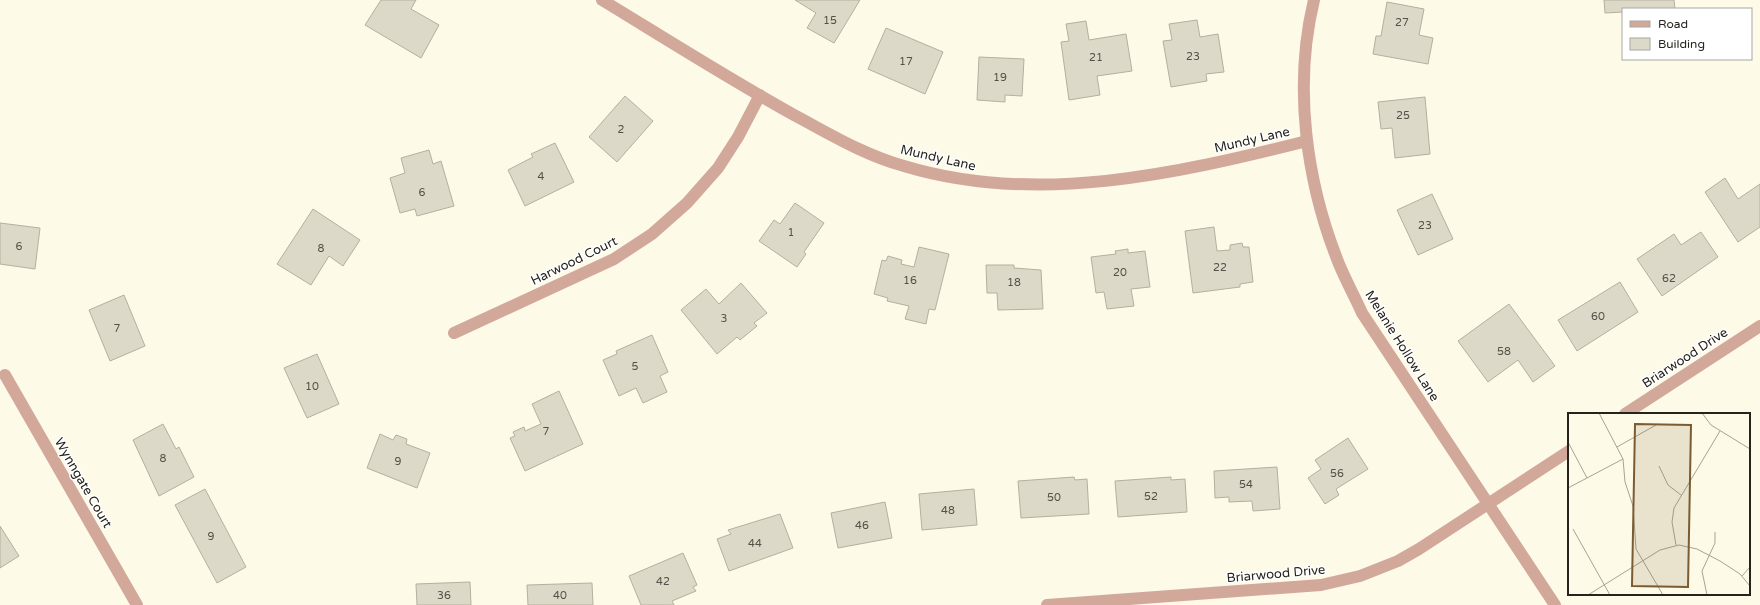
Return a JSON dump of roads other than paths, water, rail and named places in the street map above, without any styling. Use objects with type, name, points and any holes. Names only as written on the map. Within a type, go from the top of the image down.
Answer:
[{"type":"street","name":"Mundy Lane","points":[[602,0],[760,96],[855,148],[903,166],[964,180],[1015,185],[1056,185],[1141,177],[1224,162],[1307,142]]},
{"type":"street","name":"Melanie Hollow Lane","points":[[1314,0],[1307,27],[1304,60],[1304,104],[1307,142],[1318,201],[1339,264],[1362,313],[1555,605]]},
{"type":"street","name":"Harwood Court","points":[[454,333],[614,260],[652,234],[687,203],[718,168],[738,137],[760,96]]},
{"type":"street","name":"Briarwood Drive","points":[[1627,413],[1760,326]]},
{"type":"street","name":"Wynngate Court","points":[[5,375],[137,605]]},
{"type":"street","name":"Briarwood Drive","points":[[1047,605],[1327,584],[1360,576],[1398,561],[1568,452]]}]
